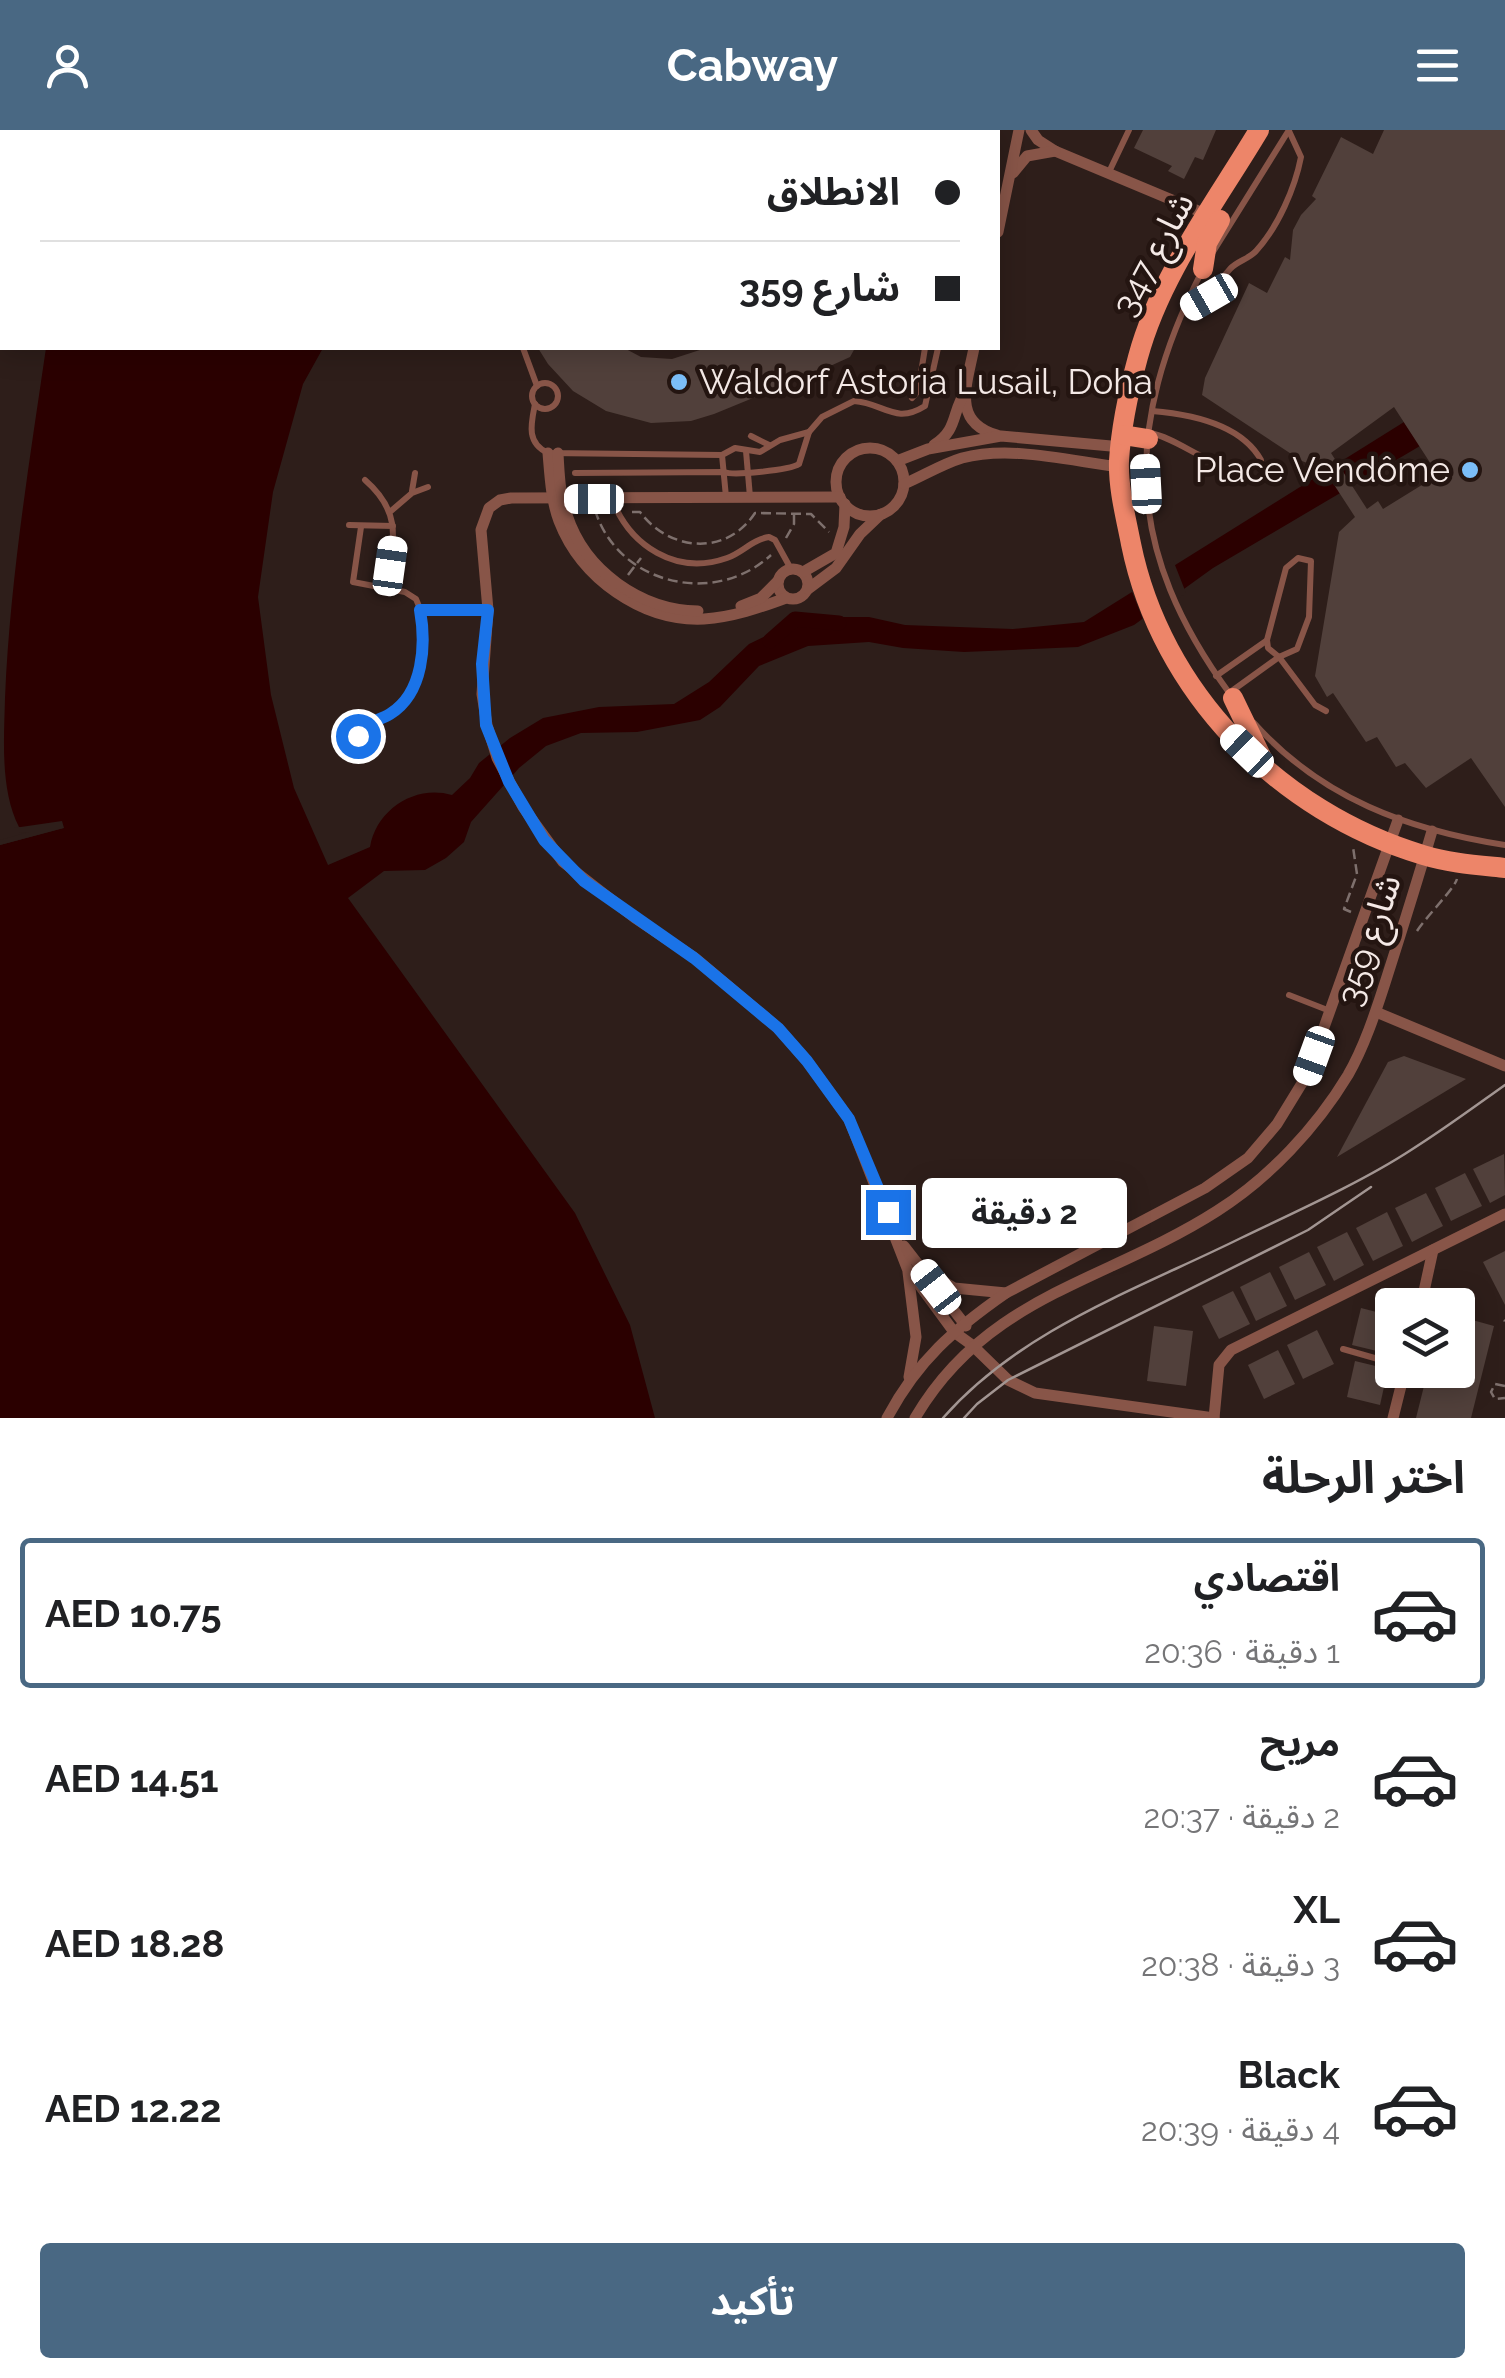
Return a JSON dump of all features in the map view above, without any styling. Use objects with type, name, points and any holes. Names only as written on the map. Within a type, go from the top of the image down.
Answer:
[{"type":"main road","name":"شارع 347","points":[[1261,130],[1154,312],[1139,354],[1121,449],[1136,566],[1158,630],[1191,687],[1224,729],[1269,773],[1316,808],[1389,843],[1425,856],[1505,868]]},
{"type":"main road","points":[[1203,269],[1208,243],[1241,186],[1261,130]]},
{"type":"main road","points":[[1121,449],[1148,436]]},
{"type":"main road","points":[[1231,696],[1269,773]]},
{"type":"street","points":[[1000,222],[1020,130]]},
{"type":"street","points":[[1031,130],[1038,140],[1055,150],[1208,215]]},
{"type":"street","points":[[1008,181],[1027,156],[1055,150]]},
{"type":"street","points":[[974,350],[966,391],[972,424],[979,430],[1001,436],[1121,449]]},
{"type":"street","points":[[928,449],[952,429],[966,391]]},
{"type":"street","points":[[897,461],[928,449],[1001,436]]},
{"type":"street","points":[[873,448],[886,452],[897,461],[904,484],[899,500],[860,534],[836,568],[798,599],[786,598],[741,613],[691,619],[647,610],[600,580],[572,546],[554,502],[553,453],[563,502],[578,542],[594,562],[628,591],[676,609],[707,612],[749,604],[768,593],[778,581],[826,561],[842,542],[842,500],[836,484],[838,469],[852,453],[873,448]]},
{"type":"street","points":[[904,484],[976,455],[1121,449]]},
{"type":"street","name":"شارع 359","points":[[612,499],[511,498],[500,500],[483,518],[488,610],[482,664],[486,725],[497,758],[524,807],[562,862],[694,958],[778,1028],[849,1119],[907,1268],[916,1336],[910,1377]]},
{"type":"street","points":[[612,499],[842,500],[865,515],[881,514]]},
{"type":"street","points":[[797,571],[808,589]]},
{"type":"street","points":[[778,581],[786,598]]},
{"type":"street","name":"شارع 359","points":[[886,1418],[910,1377],[954,1332],[1006,1293],[1205,1188],[1248,1158],[1295,1099],[1331,1012],[1398,820]]},
{"type":"street","name":"شارع 359","points":[[915,1418],[972,1344],[1017,1312],[1172,1237],[1218,1210],[1258,1181],[1292,1148],[1348,1074],[1376,1012],[1432,831]]},
{"type":"street","points":[[1376,1012],[1505,1066]]},
{"type":"street","points":[[972,1344],[1008,1380],[1035,1393],[1214,1418],[1220,1365],[1226,1354],[1505,1214]]},
{"type":"street","name":"شارع 359","points":[[899,1241],[965,1324],[972,1344]]},
{"type":"street","points":[[1424,1288],[1433,1250]]},
{"type":"street","name":"شارع 359","points":[[907,1268],[954,1332],[972,1344]]},
{"type":"street","name":"شارع 359","points":[[922,1268],[954,1288],[1006,1293]]},
{"type":"street","points":[[1393,1418],[1400,1388]]},
{"type":"lane","points":[[1108,173],[1129,130]]},
{"type":"lane","points":[[1182,312],[1209,297],[1233,265],[1254,254],[1271,230],[1290,192],[1301,157],[1289,130]]},
{"type":"lane","name":"شارع 347","points":[[1289,130],[1203,269],[1164,362],[1151,411],[1145,459],[1148,509],[1157,554],[1180,617],[1216,676],[1270,740],[1306,772],[1370,809],[1398,820],[1505,845]]},
{"type":"lane","points":[[523,350],[537,386]]},
{"type":"lane","points":[[912,398],[918,390],[925,350]]},
{"type":"lane","points":[[575,473],[724,472],[736,476],[794,468],[802,458],[809,432],[822,417],[854,402],[897,415],[920,410],[928,398],[938,350]]},
{"type":"lane","points":[[535,404],[548,408],[557,397],[551,385],[537,386]]},
{"type":"lane","points":[[537,386],[532,395],[532,439],[538,448],[553,453],[722,455],[735,448],[760,452],[809,432]]},
{"type":"lane","points":[[1148,436],[1183,444],[1226,469],[1253,466],[1261,460],[1247,443],[1208,421],[1151,411]]},
{"type":"lane","points":[[751,436],[770,445]]},
{"type":"lane","points":[[746,450],[750,498]]},
{"type":"lane","points":[[722,455],[726,498]]},
{"type":"lane","points":[[412,493],[414,474]]},
{"type":"lane","points":[[365,480],[391,512],[386,589]]},
{"type":"lane","points":[[391,512],[412,493],[428,487]]},
{"type":"lane","points":[[612,499],[628,530],[648,549],[678,561],[702,563],[725,559],[762,537],[769,537],[797,571]]},
{"type":"lane","points":[[349,525],[393,526]]},
{"type":"lane","points":[[358,736],[368,723],[401,706],[422,660],[424,635],[416,599],[405,592],[353,582],[360,527]]},
{"type":"lane","points":[[1231,696],[1279,658],[1295,652],[1309,618],[1313,573],[1309,559],[1298,558],[1286,568],[1267,640],[1268,648],[1279,658],[1315,705],[1326,711]]},
{"type":"lane","points":[[420,610],[488,610]]},
{"type":"lane","points":[[1216,676],[1267,640]]},
{"type":"lane","points":[[1289,995],[1331,1012]]},
{"type":"lane","points":[[1343,1349],[1375,1358]]},
{"type":"path","points":[[595,512],[640,512],[662,535],[694,544],[727,537],[755,513],[805,512],[842,542]]},
{"type":"path","points":[[627,576],[648,549]]},
{"type":"path","points":[[1360,830],[1352,848],[1357,874],[1344,909],[1365,917]]},
{"type":"path","points":[[1402,932],[1414,936],[1435,904],[1455,887],[1460,863]]},
{"type":"path","points":[[1505,1386],[1496,1384],[1491,1392],[1495,1399],[1505,1398]]},
{"type":"shaded area","points":[[46,350],[322,350],[303,384],[273,492],[258,597],[271,695],[294,788],[328,865],[370,847],[380,822],[399,803],[424,793],[452,795],[479,763],[543,718],[599,707],[674,704],[709,682],[749,644],[772,633],[840,617],[869,617],[905,625],[1013,629],[1084,622],[1404,422],[1420,446],[1213,568],[1134,625],[1078,647],[964,652],[869,642],[808,646],[759,666],[720,707],[700,720],[637,732],[581,733],[546,746],[519,768],[471,822],[464,842],[446,858],[425,870],[384,871],[348,898],[575,1213],[630,1325],[655,1418],[0,1418],[0,845],[63,828],[19,827],[4,764],[11,610]]},
{"type":"pier","points":[[1173,560],[1186,593],[1144,622],[1131,589]]},
{"type":"pier","points":[[62,821],[64,828],[0,845],[0,840],[29,832],[19,833],[14,828]]},
{"type":"building","points":[[1143,130],[1216,130],[1203,160],[1195,157],[1184,179],[1168,171],[1172,166],[1134,148]]},
{"type":"building","name":"Place Vendôme","points":[[1384,130],[1505,130],[1505,807],[1471,758],[1426,788],[1405,763],[1396,767],[1377,737],[1366,742],[1333,693],[1327,697],[1315,676],[1339,532],[1355,517],[1318,460],[1312,465],[1302,461],[1202,395],[1205,378],[1249,283],[1267,293],[1285,257],[1290,260],[1293,230],[1316,199],[1312,196],[1341,137],[1373,154]],"holes":[[[1394,407],[1438,475],[1383,509],[1378,501],[1367,509],[1331,453]]]},
{"type":"building","name":"Waldorf Astoria Lusail, Doha","points":[[539,350],[628,350],[641,357],[672,359],[700,350],[854,350],[850,357],[714,414],[691,421],[651,423],[606,411],[573,391]]},
{"type":"building","points":[[1404,1056],[1466,1079],[1337,1157],[1388,1062]]},
{"type":"building","points":[[1504,1154],[1505,1195],[1490,1203],[1473,1169]]},
{"type":"building","points":[[1465,1173],[1482,1206],[1451,1221],[1435,1188]]},
{"type":"building","points":[[1426,1193],[1443,1226],[1412,1242],[1395,1208]]},
{"type":"building","points":[[1387,1212],[1403,1246],[1373,1261],[1356,1228]]},
{"type":"building","points":[[1347,1232],[1364,1265],[1334,1281],[1317,1247]]},
{"type":"building","points":[[1505,1251],[1505,1305],[1483,1262]]},
{"type":"building","points":[[1309,1252],[1326,1285],[1295,1300],[1279,1267]]},
{"type":"building","points":[[1270,1272],[1287,1306],[1256,1321],[1240,1287]]},
{"type":"building","points":[[1233,1291],[1250,1324],[1219,1339],[1202,1306]]},
{"type":"building","points":[[1361,1308],[1375,1312],[1375,1351],[1352,1345]]},
{"type":"building","points":[[1475,1321],[1494,1326],[1471,1418],[1416,1418],[1424,1388],[1475,1388]]},
{"type":"building","points":[[1154,1326],[1193,1331],[1186,1386],[1147,1381]]},
{"type":"building","points":[[1317,1330],[1334,1364],[1303,1379],[1287,1345]]},
{"type":"building","points":[[1278,1350],[1295,1384],[1264,1399],[1248,1365]]},
{"type":"building","points":[[1355,1361],[1375,1366],[1375,1388],[1384,1388],[1380,1405],[1347,1397]]},
{"type":"waterway","points":[[770,641],[795,619],[839,623]]},
{"type":"tram line","points":[[943,1418],[974,1387],[1044,1335],[1371,1174],[1505,1085]]},
{"type":"tram line","points":[[964,1418],[1008,1380],[1308,1230],[1371,1187]]},
{"type":"place","name":"Waldorf Astoria Lusail, Doha","points":[[679,382]]},
{"type":"place","name":"Place Vendôme","points":[[1470,470]]},
{"type":"route","points":[[358,736],[362,727],[401,706],[412,686],[422,660],[420,610],[488,610],[482,664],[486,725],[509,782],[544,840],[584,881],[694,958],[778,1028],[849,1119],[888,1212]]}]
